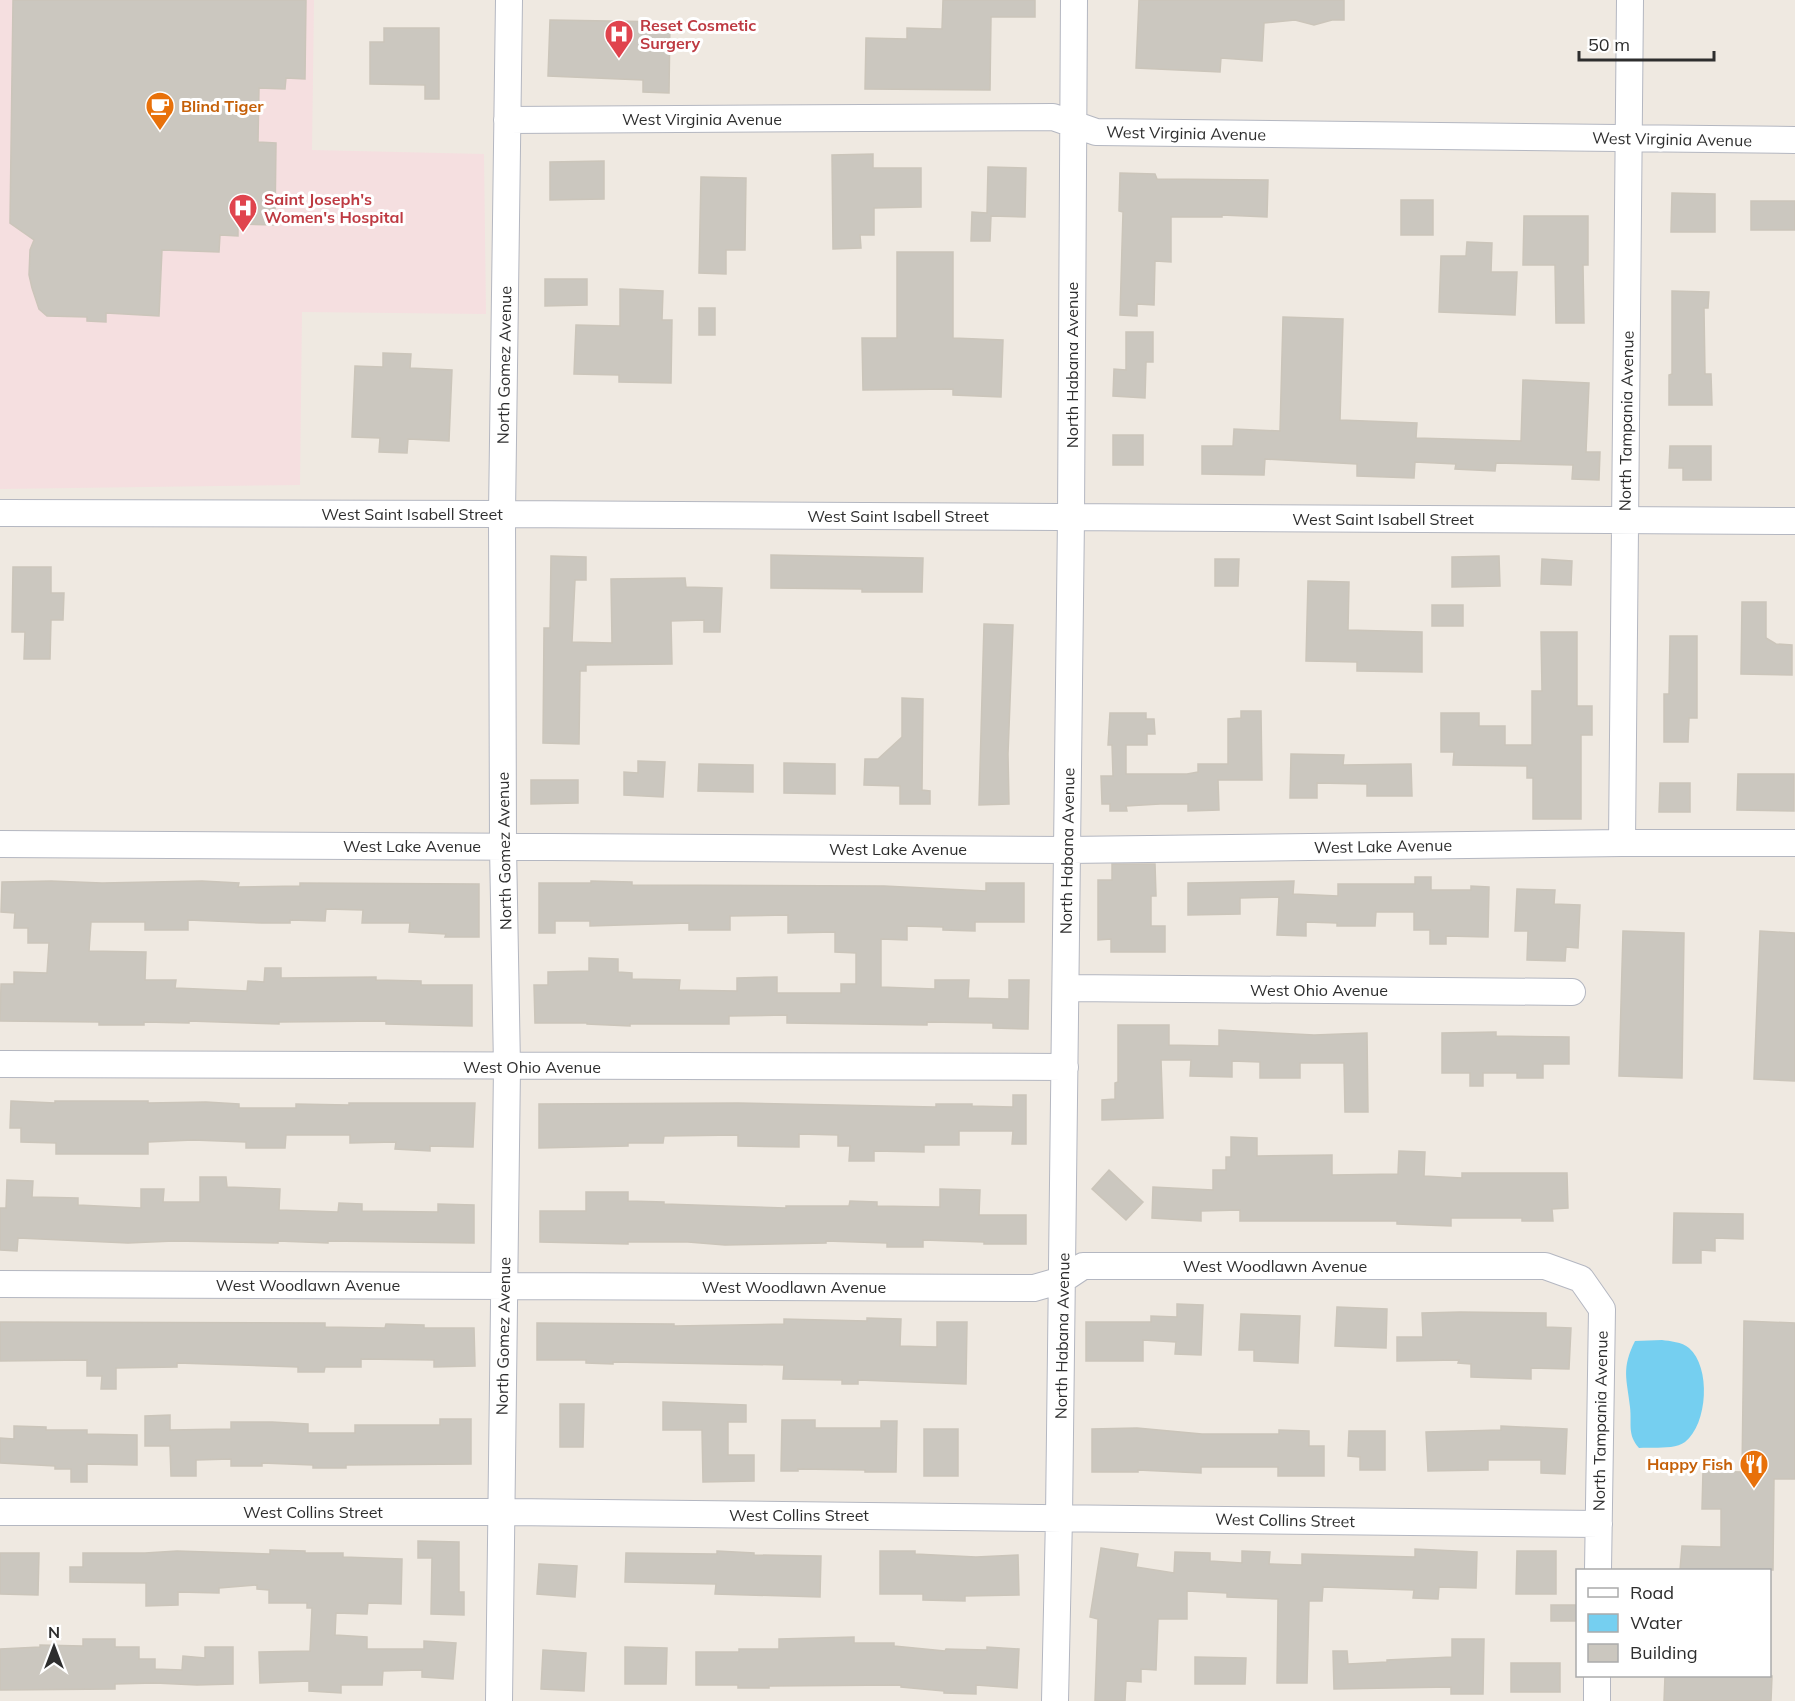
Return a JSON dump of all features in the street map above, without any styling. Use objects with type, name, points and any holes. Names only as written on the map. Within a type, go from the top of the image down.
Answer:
[{"type":"street","name":"North Gomez Avenue","points":[[499,1701],[507,1067],[503,846],[502,513],[509,0]]},
{"type":"street","name":"North Habana Avenue","points":[[1055,1701],[1066,988],[1074,0]]},
{"type":"street","name":"North Tampania Avenue","points":[[1622,843],[1630,0]]},
{"type":"street","name":"West Virginia Avenue","points":[[507,120],[1053,117],[1096,132],[1795,140]]},
{"type":"street","name":"West Saint Isabell Street","points":[[0,513],[502,513],[1795,521]]},
{"type":"street","name":"West Lake Avenue","points":[[0,844],[1067,850],[1795,843]]},
{"type":"street","name":"West Ohio Avenue","points":[[1066,988],[1572,992]]},
{"type":"street","name":"West Ohio Avenue","points":[[0,1064],[1065,1067]]},
{"type":"street","name":"West Woodlawn Avenue","points":[[0,1284],[1034,1288],[1062,1280],[1083,1266],[1545,1266],[1581,1279]]},
{"type":"street","name":"North Tampania Avenue","points":[[1581,1279],[1602,1309],[1598,1569]]},
{"type":"street","name":"West Collins Street","points":[[0,1512],[501,1512],[1599,1524]]},
{"type":"street","points":[[1597,1677],[1597,1701]]},
{"type":"shaded area","name":"Saint Joseph's Women's Hospital","points":[[0,0],[314,0],[312,150],[484,154],[486,314],[302,312],[300,485],[0,489]]},
{"type":"water","points":[[1662,1340],[1683,1344],[1696,1357],[1703,1381],[1702,1409],[1693,1434],[1685,1442],[1669,1447],[1639,1448],[1631,1429],[1626,1367],[1635,1341]]},
{"type":"building","points":[[13,0],[306,0],[305,79],[286,78],[285,89],[259,88],[258,142],[276,143],[275,225],[238,224],[238,236],[220,235],[219,252],[162,250],[159,316],[106,313],[106,322],[87,321],[87,317],[47,316],[39,309],[29,275],[30,250],[34,240],[10,223]]},
{"type":"building","points":[[943,0],[1035,0],[1035,17],[991,17],[990,90],[865,89],[866,38],[907,39],[907,28],[942,29]]},
{"type":"building","points":[[1139,0],[1344,0],[1344,20],[1332,20],[1314,25],[1295,20],[1264,23],[1262,61],[1221,58],[1220,72],[1136,68]]},
{"type":"building","points":[[550,20],[670,22],[669,93],[643,92],[643,80],[548,76]]},
{"type":"building","points":[[384,28],[439,28],[439,99],[425,99],[425,85],[370,84],[370,42],[384,42]]},
{"type":"building","points":[[873,154],[873,168],[921,168],[921,207],[874,208],[874,235],[860,235],[861,248],[833,249],[832,155]]},
{"type":"building","points":[[604,161],[604,199],[550,200],[550,162]]},
{"type":"building","points":[[988,167],[1026,168],[1025,217],[991,216],[990,241],[971,241],[972,212],[987,213]]},
{"type":"building","points":[[1120,173],[1155,174],[1157,179],[1268,180],[1267,217],[1222,215],[1222,217],[1171,217],[1171,262],[1155,261],[1154,305],[1137,304],[1137,316],[1120,315],[1123,212],[1119,211]]},
{"type":"building","points":[[701,177],[746,178],[745,250],[726,250],[726,274],[699,273]]},
{"type":"building","points":[[1672,193],[1715,194],[1715,232],[1671,232]]},
{"type":"building","points":[[1401,200],[1433,200],[1433,235],[1401,235]]},
{"type":"building","points":[[1751,201],[1795,201],[1795,230],[1751,230]]},
{"type":"building","points":[[1524,216],[1588,216],[1588,265],[1583,265],[1584,323],[1556,323],[1555,265],[1523,265]]},
{"type":"building","points":[[1467,242],[1492,243],[1491,272],[1517,272],[1515,315],[1439,312],[1441,256],[1466,256]]},
{"type":"building","points":[[897,252],[953,252],[953,338],[1003,340],[1001,397],[953,395],[953,389],[863,390],[862,338],[897,338]]},
{"type":"building","points":[[545,279],[587,279],[587,305],[545,306]]},
{"type":"building","points":[[620,289],[663,291],[662,320],[672,320],[671,383],[619,382],[619,375],[574,374],[576,325],[620,326]]},
{"type":"building","points":[[1672,291],[1709,292],[1708,308],[1704,308],[1705,374],[1711,374],[1712,405],[1669,405],[1669,375],[1672,374]]},
{"type":"building","points":[[699,308],[715,308],[715,335],[699,335]]},
{"type":"building","points":[[1283,317],[1343,319],[1340,420],[1417,423],[1416,438],[1521,441],[1523,380],[1589,383],[1586,452],[1600,452],[1599,480],[1572,479],[1573,465],[1496,463],[1495,471],[1455,469],[1456,464],[1415,462],[1414,478],[1357,476],[1357,464],[1265,459],[1264,475],[1202,474],[1202,446],[1233,446],[1234,429],[1280,431]]},
{"type":"building","points":[[1126,332],[1153,332],[1153,362],[1146,362],[1145,398],[1113,396],[1114,369],[1126,370]]},
{"type":"building","points":[[383,353],[411,354],[410,368],[452,370],[449,441],[408,439],[407,453],[379,452],[380,438],[352,437],[355,366],[383,367]]},
{"type":"building","points":[[1113,435],[1143,435],[1143,465],[1113,465]]},
{"type":"building","points":[[1670,446],[1711,446],[1711,480],[1683,480],[1683,468],[1669,468]]},
{"type":"building","points":[[771,555],[923,558],[922,592],[771,588]]},
{"type":"building","points":[[551,556],[586,557],[586,580],[575,580],[572,642],[612,643],[611,579],[685,578],[686,587],[722,588],[720,632],[704,632],[704,620],[671,621],[672,664],[586,665],[586,671],[580,671],[579,744],[543,743],[544,628],[550,628]]},
{"type":"building","points":[[1499,556],[1500,586],[1452,587],[1452,557]]},
{"type":"building","points":[[1215,559],[1239,559],[1238,586],[1215,586]]},
{"type":"building","points":[[1542,559],[1572,561],[1571,585],[1541,584]]},
{"type":"building","points":[[13,567],[51,567],[51,593],[64,593],[63,620],[51,620],[50,659],[24,659],[25,632],[12,632]]},
{"type":"building","points":[[1308,581],[1349,582],[1348,630],[1422,632],[1422,672],[1357,671],[1357,662],[1306,661]]},
{"type":"building","points":[[1742,602],[1766,602],[1766,638],[1776,644],[1792,645],[1792,675],[1741,674]]},
{"type":"building","points":[[1432,605],[1463,605],[1463,626],[1432,626]]},
{"type":"building","points":[[984,624],[1013,625],[1008,754],[1009,804],[979,805]]},
{"type":"building","points":[[1541,632],[1577,632],[1577,706],[1592,706],[1592,735],[1581,735],[1581,819],[1533,819],[1533,778],[1527,778],[1527,766],[1453,765],[1454,752],[1441,752],[1441,713],[1479,713],[1479,726],[1505,726],[1505,745],[1532,745],[1532,691],[1542,691]]},
{"type":"building","points":[[1670,636],[1697,636],[1697,718],[1689,718],[1688,742],[1664,742],[1664,694],[1669,694]]},
{"type":"building","points":[[902,698],[923,699],[922,790],[930,791],[930,804],[900,804],[900,786],[864,785],[865,759],[878,759],[902,737]]},
{"type":"building","points":[[1241,711],[1261,711],[1262,780],[1218,780],[1219,810],[1188,811],[1188,804],[1160,804],[1126,806],[1127,811],[1110,811],[1110,804],[1102,804],[1101,776],[1113,776],[1112,745],[1108,745],[1110,713],[1146,713],[1146,719],[1154,719],[1155,734],[1147,734],[1147,745],[1126,745],[1126,774],[1187,774],[1198,772],[1198,764],[1228,764],[1228,719],[1241,718]]},
{"type":"building","points":[[1291,754],[1344,755],[1343,765],[1411,764],[1412,796],[1367,796],[1367,784],[1317,783],[1317,798],[1290,798]]},
{"type":"building","points":[[638,761],[665,762],[663,797],[624,795],[624,772],[638,773]]},
{"type":"building","points":[[784,763],[835,764],[835,794],[784,793]]},
{"type":"building","points":[[699,764],[753,765],[753,792],[698,791]]},
{"type":"building","points":[[1738,774],[1794,774],[1794,811],[1737,810]]},
{"type":"building","points":[[531,780],[578,780],[578,803],[531,804]]},
{"type":"building","points":[[1660,783],[1690,783],[1690,812],[1659,812]]},
{"type":"building","points":[[1112,864],[1155,864],[1156,896],[1151,896],[1151,926],[1165,926],[1165,952],[1111,952],[1111,939],[1098,940],[1098,880],[1112,880]]},
{"type":"building","points":[[1415,877],[1431,877],[1431,890],[1471,890],[1471,886],[1489,887],[1488,937],[1446,936],[1446,944],[1430,944],[1430,930],[1414,930],[1414,912],[1376,912],[1375,926],[1337,926],[1337,923],[1306,922],[1306,936],[1277,935],[1279,897],[1240,898],[1240,914],[1188,915],[1188,883],[1294,881],[1293,894],[1338,896],[1338,884],[1415,884]]},
{"type":"building","points":[[202,881],[239,883],[238,887],[300,886],[300,883],[479,884],[479,937],[445,937],[446,934],[409,932],[410,923],[362,923],[363,910],[326,909],[325,921],[290,920],[290,923],[262,923],[188,920],[188,930],[145,930],[145,922],[91,922],[89,951],[146,952],[145,980],[176,980],[175,988],[247,991],[248,981],[264,982],[265,968],[281,968],[281,978],[376,977],[376,980],[421,981],[421,985],[472,985],[472,1026],[386,1024],[386,1021],[279,1022],[279,1024],[189,1021],[189,1023],[144,1022],[144,1025],[99,1025],[99,1022],[0,1021],[1,984],[14,984],[14,972],[47,973],[49,943],[28,943],[28,928],[14,928],[15,913],[1,912],[2,882],[102,883]]},
{"type":"building","points":[[591,881],[632,882],[632,885],[884,886],[986,891],[986,883],[1024,883],[1024,922],[975,922],[975,931],[907,926],[907,940],[881,939],[881,987],[935,989],[935,980],[969,980],[968,998],[1009,999],[1009,980],[1029,980],[1028,1029],[993,1028],[993,1023],[927,1022],[927,1025],[787,1023],[787,1015],[729,1016],[729,1024],[630,1024],[630,1026],[535,1023],[534,985],[548,985],[548,972],[589,971],[589,958],[618,959],[618,972],[632,973],[632,979],[680,980],[679,990],[737,991],[737,978],[777,977],[777,993],[841,993],[841,984],[856,984],[856,953],[835,952],[835,932],[788,933],[788,915],[730,916],[730,930],[689,930],[689,923],[590,926],[590,921],[555,921],[555,933],[539,933],[539,883],[591,883]]},
{"type":"building","points":[[1517,889],[1555,890],[1554,904],[1580,905],[1578,948],[1566,947],[1565,961],[1527,960],[1528,931],[1515,931]]},
{"type":"building","points":[[1623,931],[1684,933],[1682,1078],[1619,1076]]},
{"type":"building","points":[[1760,931],[1795,933],[1795,1081],[1754,1079]]},
{"type":"building","points":[[1118,1025],[1169,1025],[1169,1045],[1219,1046],[1219,1030],[1314,1035],[1367,1033],[1368,1112],[1345,1112],[1344,1063],[1300,1063],[1300,1078],[1260,1078],[1260,1062],[1232,1061],[1232,1077],[1190,1076],[1191,1060],[1161,1060],[1163,1118],[1102,1120],[1102,1100],[1115,1099],[1115,1083],[1118,1082]]},
{"type":"building","points":[[1496,1032],[1496,1036],[1569,1037],[1569,1064],[1543,1064],[1543,1078],[1517,1078],[1517,1073],[1483,1073],[1483,1086],[1470,1086],[1470,1073],[1442,1073],[1442,1033]]},
{"type":"building","points":[[1013,1095],[1026,1095],[1026,1144],[1012,1144],[1013,1131],[959,1131],[959,1145],[924,1145],[924,1152],[874,1151],[874,1161],[849,1161],[850,1146],[838,1146],[838,1135],[799,1134],[799,1147],[738,1146],[738,1135],[664,1136],[663,1143],[539,1148],[539,1104],[738,1103],[936,1107],[936,1104],[972,1104],[972,1106],[1013,1107]]},
{"type":"building","points":[[11,1101],[206,1102],[239,1104],[239,1108],[296,1108],[296,1104],[475,1103],[473,1147],[430,1146],[430,1151],[395,1149],[396,1142],[350,1143],[350,1135],[286,1135],[285,1148],[246,1148],[246,1142],[193,1140],[148,1142],[148,1154],[56,1154],[56,1143],[21,1142],[21,1128],[10,1128]]},
{"type":"building","points":[[1231,1137],[1257,1138],[1257,1156],[1332,1155],[1332,1175],[1398,1174],[1399,1151],[1425,1152],[1424,1176],[1462,1178],[1462,1173],[1567,1173],[1568,1208],[1552,1209],[1553,1221],[1522,1221],[1522,1218],[1451,1218],[1451,1226],[1397,1224],[1397,1221],[1240,1221],[1240,1210],[1201,1211],[1201,1221],[1152,1218],[1153,1187],[1213,1190],[1213,1170],[1226,1170],[1226,1157],[1231,1157]]},
{"type":"building","points":[[1109,1170],[1143,1202],[1126,1220],[1092,1189]]},
{"type":"building","points":[[200,1177],[226,1177],[227,1187],[280,1189],[279,1210],[338,1212],[339,1203],[362,1204],[362,1211],[438,1212],[438,1204],[474,1205],[474,1243],[174,1241],[128,1243],[18,1238],[17,1251],[0,1250],[0,1208],[6,1208],[7,1180],[33,1181],[32,1197],[78,1198],[78,1205],[141,1208],[141,1189],[164,1189],[163,1202],[200,1202]]},
{"type":"building","points":[[940,1189],[980,1190],[979,1215],[1026,1215],[1026,1244],[923,1240],[923,1247],[887,1247],[887,1243],[826,1241],[826,1243],[725,1245],[688,1242],[628,1242],[628,1244],[540,1242],[540,1211],[586,1211],[586,1192],[628,1192],[628,1201],[664,1202],[664,1204],[786,1208],[786,1206],[849,1206],[850,1201],[877,1202],[877,1206],[940,1207]]},
{"type":"building","points":[[1674,1213],[1743,1214],[1743,1239],[1715,1238],[1715,1251],[1701,1250],[1701,1263],[1673,1263]]},
{"type":"building","points":[[1177,1304],[1203,1305],[1201,1355],[1175,1354],[1176,1342],[1143,1340],[1143,1361],[1086,1361],[1086,1322],[1151,1322],[1151,1316],[1177,1317]]},
{"type":"building","points":[[1337,1307],[1387,1309],[1386,1348],[1335,1346]]},
{"type":"building","points":[[1422,1313],[1546,1313],[1546,1327],[1571,1328],[1569,1369],[1531,1368],[1531,1379],[1471,1377],[1471,1364],[1458,1363],[1459,1360],[1397,1361],[1397,1337],[1423,1337]]},
{"type":"building","points":[[1241,1314],[1300,1316],[1298,1363],[1254,1361],[1254,1350],[1239,1350]]},
{"type":"building","points":[[867,1318],[901,1319],[900,1346],[937,1347],[937,1322],[967,1322],[966,1384],[858,1380],[858,1384],[842,1384],[842,1380],[783,1379],[784,1365],[613,1362],[613,1364],[586,1363],[586,1360],[537,1360],[537,1323],[674,1324],[674,1326],[784,1324],[784,1319],[867,1321]]},
{"type":"building","points":[[1744,1321],[1795,1323],[1795,1479],[1774,1479],[1773,1570],[1680,1569],[1682,1546],[1721,1547],[1721,1509],[1702,1509],[1703,1471],[1742,1472]]},
{"type":"building","points":[[0,1322],[325,1323],[325,1327],[385,1328],[386,1324],[424,1325],[424,1328],[474,1328],[475,1366],[434,1367],[434,1360],[361,1359],[361,1367],[325,1367],[324,1372],[298,1372],[298,1367],[177,1363],[177,1367],[116,1368],[116,1389],[101,1389],[102,1376],[87,1376],[87,1360],[0,1361]]},
{"type":"building","points":[[663,1402],[746,1405],[746,1422],[728,1422],[728,1455],[754,1455],[754,1481],[703,1482],[702,1430],[663,1430]]},
{"type":"building","points":[[560,1404],[584,1404],[583,1447],[560,1447]]},
{"type":"building","points":[[170,1415],[170,1430],[231,1429],[231,1422],[272,1422],[308,1424],[308,1433],[355,1433],[355,1425],[440,1425],[440,1419],[471,1419],[471,1464],[346,1465],[346,1468],[313,1468],[313,1465],[262,1463],[262,1466],[231,1466],[231,1459],[196,1460],[196,1476],[171,1476],[170,1446],[145,1446],[145,1416]]},
{"type":"building","points":[[782,1420],[815,1420],[815,1428],[881,1428],[881,1421],[897,1421],[896,1472],[798,1469],[798,1471],[781,1471]]},
{"type":"building","points":[[14,1426],[46,1427],[46,1430],[87,1430],[87,1434],[137,1435],[137,1465],[87,1464],[87,1482],[71,1482],[71,1469],[0,1463],[0,1438],[14,1439]]},
{"type":"building","points":[[1501,1426],[1567,1429],[1565,1474],[1541,1473],[1541,1460],[1488,1460],[1488,1470],[1428,1471],[1426,1432],[1501,1430]]},
{"type":"building","points":[[1137,1428],[1202,1434],[1279,1434],[1279,1430],[1309,1431],[1309,1446],[1324,1446],[1324,1476],[1278,1476],[1278,1467],[1201,1467],[1201,1473],[1138,1470],[1138,1472],[1092,1472],[1092,1429]]},
{"type":"building","points":[[924,1429],[958,1429],[958,1476],[924,1476]]},
{"type":"building","points":[[1349,1431],[1385,1431],[1385,1470],[1360,1470],[1360,1457],[1348,1456]]},
{"type":"building","points":[[418,1541],[459,1542],[459,1592],[464,1592],[464,1615],[431,1614],[432,1558],[418,1558]]},
{"type":"building","points":[[1101,1548],[1138,1554],[1136,1567],[1174,1573],[1175,1552],[1210,1553],[1210,1561],[1242,1563],[1242,1551],[1270,1552],[1269,1564],[1302,1565],[1302,1554],[1415,1557],[1415,1549],[1477,1552],[1476,1588],[1439,1587],[1438,1599],[1413,1598],[1414,1590],[1323,1587],[1322,1601],[1309,1601],[1307,1683],[1277,1683],[1278,1599],[1227,1597],[1227,1593],[1187,1591],[1187,1619],[1158,1619],[1156,1670],[1141,1669],[1141,1682],[1126,1681],[1125,1701],[1095,1701],[1098,1619],[1090,1617]]},
{"type":"building","points":[[270,1550],[343,1553],[343,1557],[402,1559],[401,1604],[368,1603],[367,1614],[336,1613],[335,1635],[367,1637],[367,1649],[424,1649],[424,1641],[456,1643],[453,1679],[422,1677],[422,1670],[383,1671],[382,1685],[341,1685],[341,1693],[309,1691],[309,1681],[260,1683],[259,1652],[310,1651],[312,1608],[307,1608],[307,1603],[269,1603],[269,1590],[257,1589],[257,1585],[219,1588],[219,1593],[178,1592],[178,1605],[146,1606],[146,1583],[70,1582],[70,1567],[83,1567],[83,1553],[177,1551],[270,1554]]},
{"type":"building","points":[[717,1551],[754,1553],[754,1555],[821,1556],[820,1597],[715,1594],[716,1584],[625,1582],[626,1553],[717,1554]]},
{"type":"building","points":[[880,1551],[915,1551],[915,1554],[976,1557],[1018,1555],[1019,1595],[965,1596],[965,1601],[923,1600],[923,1594],[880,1594]]},
{"type":"building","points":[[1517,1551],[1556,1551],[1556,1594],[1516,1594]]},
{"type":"building","points":[[0,1553],[39,1553],[38,1595],[0,1594]]},
{"type":"building","points":[[539,1564],[577,1566],[575,1597],[537,1594]]},
{"type":"building","points":[[1551,1605],[1576,1605],[1576,1621],[1551,1621]]},
{"type":"building","points":[[854,1637],[854,1643],[894,1643],[894,1646],[945,1651],[946,1649],[987,1650],[987,1647],[1019,1649],[1017,1688],[976,1685],[976,1694],[944,1693],[944,1691],[901,1687],[901,1685],[738,1688],[738,1685],[696,1685],[696,1652],[779,1649],[779,1639]]},
{"type":"building","points":[[83,1639],[115,1639],[115,1647],[139,1647],[139,1659],[155,1659],[155,1669],[182,1670],[183,1656],[205,1658],[205,1647],[233,1647],[233,1684],[115,1684],[115,1689],[0,1690],[0,1649],[40,1647],[40,1645],[83,1646]]},
{"type":"building","points":[[1452,1639],[1484,1639],[1483,1694],[1451,1694],[1451,1687],[1334,1689],[1333,1651],[1347,1651],[1348,1664],[1452,1657]]},
{"type":"building","points":[[625,1647],[667,1648],[666,1684],[625,1684]]},
{"type":"building","points":[[543,1650],[586,1653],[584,1691],[541,1689]]},
{"type":"building","points":[[1195,1657],[1246,1658],[1245,1684],[1195,1684]]},
{"type":"building","points":[[1511,1663],[1560,1663],[1560,1692],[1511,1692]]},
{"type":"building","points":[[1772,1676],[1771,1701],[1664,1701],[1665,1677]]},
{"type":"place","name":"Reset Cosmetic Surgery","points":[[619,60]]},
{"type":"place","name":"Blind Tiger","points":[[160,132]]},
{"type":"place","name":"Saint Joseph's Women's Hospital","points":[[243,234]]},
{"type":"place","name":"Happy Fish","points":[[1754,1490]]}]
